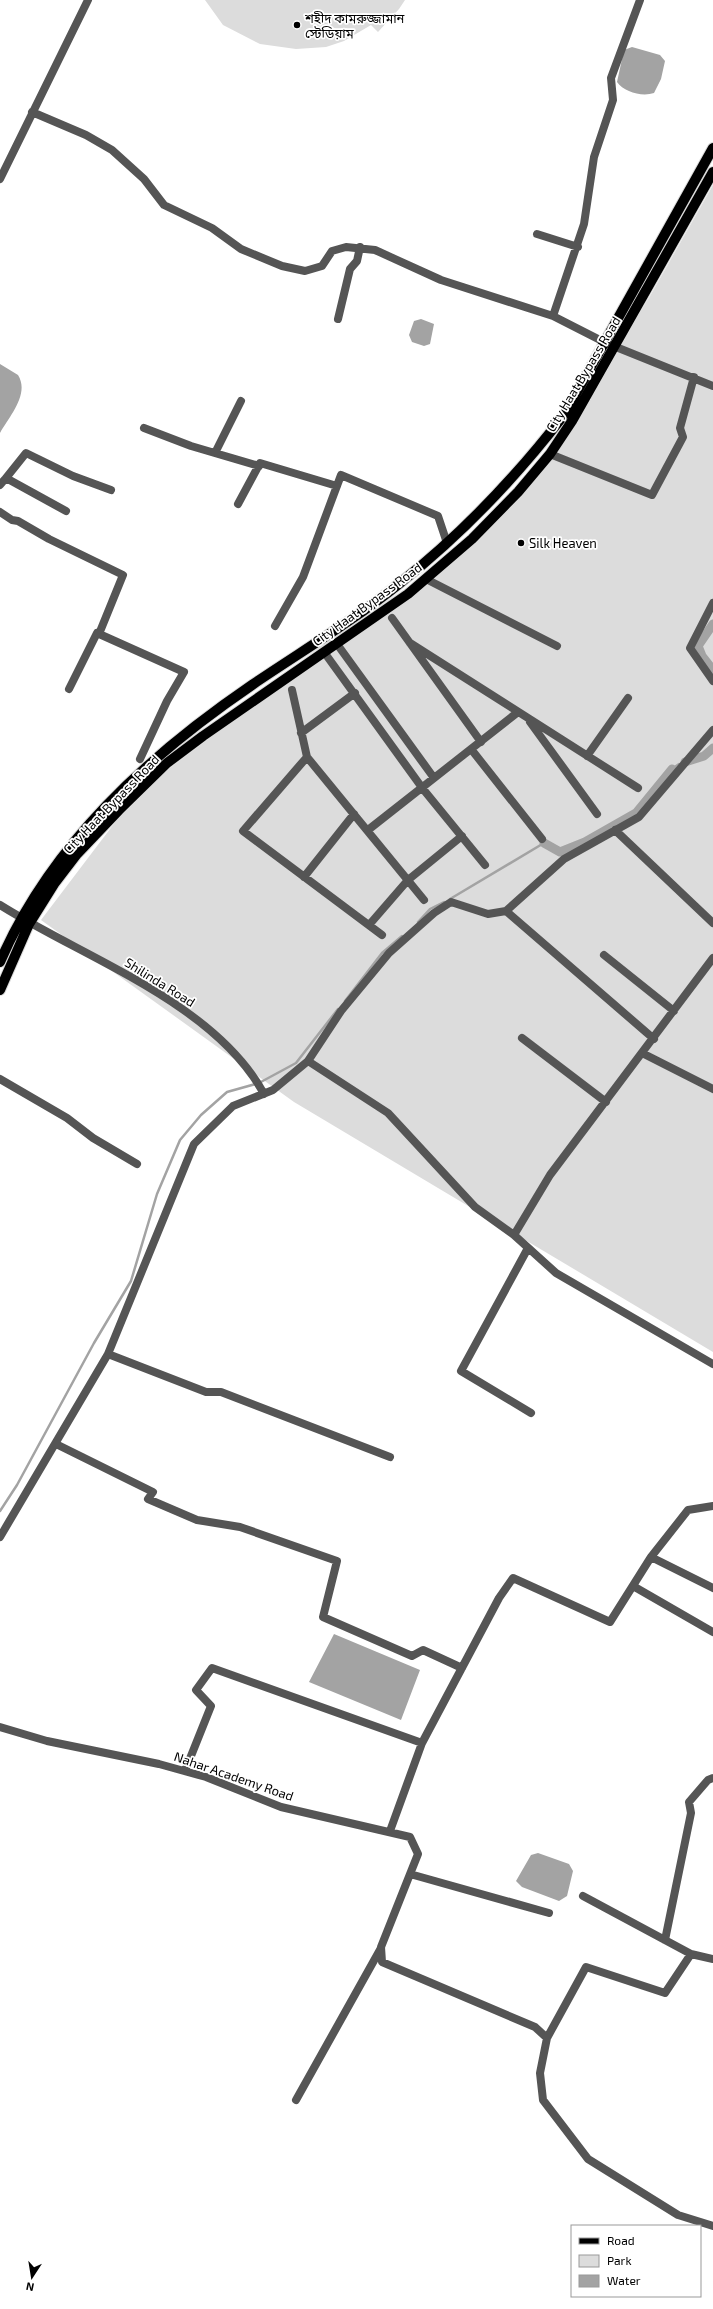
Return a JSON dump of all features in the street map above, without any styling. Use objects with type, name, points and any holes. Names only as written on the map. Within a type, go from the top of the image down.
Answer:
[{"type":"main road","name":"City Haat Bypass Road","points":[[0,990],[25,921],[44,880],[69,847],[111,802],[160,754],[252,685],[325,638],[400,584],[447,543],[507,484],[537,450],[564,415],[606,343],[713,148]]},
{"type":"main road","name":"City Haat Bypass Road","points":[[0,962],[25,921],[77,854],[119,810],[167,764],[408,594],[472,539],[518,492],[550,454],[572,421],[616,346],[713,172]]},
{"type":"street","points":[[0,179],[88,0]]},
{"type":"street","points":[[553,316],[578,247],[584,224],[594,157],[613,100],[611,78],[640,0]]},
{"type":"street","points":[[32,112],[86,135],[112,150],[144,179],[164,205],[212,228],[241,250],[282,266],[305,271],[322,266],[332,251],[346,246],[375,250],[441,280],[553,316],[606,343],[694,377],[713,386]]},
{"type":"street","points":[[536,234],[578,247]]},
{"type":"street","points":[[338,319],[350,269],[357,261],[360,247]]},
{"type":"street","points":[[550,454],[652,495],[683,437],[680,428],[694,377]]},
{"type":"street","points":[[214,453],[241,401]]},
{"type":"street","points":[[144,428],[214,453],[259,466]]},
{"type":"street","points":[[0,485],[26,453],[73,476],[111,490]]},
{"type":"street","points":[[238,504],[260,463],[283,468],[337,486]]},
{"type":"street","points":[[274,626],[303,577],[341,475],[438,516],[447,543]]},
{"type":"street","points":[[6,478],[66,511]]},
{"type":"street","points":[[0,512],[12,520],[18,521],[49,539],[123,574],[99,634],[97,633],[69,689]]},
{"type":"street","points":[[426,579],[557,646]]},
{"type":"street","points":[[713,602],[690,648],[713,681]]},
{"type":"street","points":[[392,618],[481,742]]},
{"type":"street","points":[[99,634],[184,672],[167,700],[140,759]]},
{"type":"street","points":[[410,643],[638,788]]},
{"type":"street","points":[[337,644],[434,778]]},
{"type":"street","points":[[324,652],[422,788],[486,865]]},
{"type":"street","points":[[292,690],[307,757],[424,900]]},
{"type":"street","points":[[302,733],[355,693]]},
{"type":"street","points":[[587,756],[628,698]]},
{"type":"street","points":[[368,830],[518,712]]},
{"type":"street","points":[[527,718],[597,814]]},
{"type":"street","points":[[0,1537],[108,1354],[194,1144],[233,1106],[263,1092],[308,1061],[341,1011],[389,953],[434,914],[451,902],[488,914],[506,911],[564,859],[639,817],[713,730]]},
{"type":"street","points":[[471,749],[542,839]]},
{"type":"street","points":[[307,757],[243,831],[382,935]]},
{"type":"street","points":[[304,877],[354,814]]},
{"type":"street","points":[[615,830],[713,923]]},
{"type":"street","points":[[369,925],[408,880],[462,836]]},
{"type":"street","name":"Shilinda Road","points":[[0,905],[25,921],[145,984],[194,1018],[235,1054],[254,1077],[263,1092]]},
{"type":"street","points":[[506,911],[654,1039]]},
{"type":"street","points":[[604,955],[674,1011]]},
{"type":"street","points":[[514,1235],[550,1176],[654,1039],[713,958]]},
{"type":"street","points":[[522,1038],[606,1102]]},
{"type":"street","points":[[642,1053],[713,1089]]},
{"type":"street","points":[[308,1061],[388,1113],[475,1207],[514,1235],[556,1273],[713,1364]]},
{"type":"street","points":[[0,1079],[67,1118],[93,1138],[137,1164]]},
{"type":"street","points":[[528,1248],[461,1371],[531,1413]]},
{"type":"street","points":[[108,1354],[206,1392],[220,1392],[390,1457]]},
{"type":"street","points":[[56,1444],[154,1492],[148,1499],[169,1510],[197,1520],[240,1527],[337,1561],[323,1617],[412,1656],[423,1650],[462,1668]]},
{"type":"street","points":[[390,1831],[422,1743],[499,1598],[513,1578],[610,1622],[651,1557],[688,1510],[713,1506]]},
{"type":"street","points":[[651,1557],[713,1588]]},
{"type":"street","points":[[633,1586],[713,1632]]},
{"type":"street","points":[[185,1771],[211,1706],[196,1690],[212,1668],[422,1743]]},
{"type":"street","name":"Nahar Academy Road","points":[[0,1727],[47,1741],[159,1764],[185,1771],[281,1807],[390,1831],[410,1837],[418,1854],[381,1947],[296,2100]]},
{"type":"street","points":[[665,1940],[690,1813],[689,1802],[708,1780],[713,1778]]},
{"type":"street","points":[[410,1874],[549,1913]]},
{"type":"street","points":[[583,1896],[691,1954],[713,1959]]},
{"type":"street","points":[[381,1947],[382,1962],[535,2027],[546,2038]]},
{"type":"street","points":[[691,1954],[665,1993],[586,1967],[546,2038],[540,2073],[543,2100],[588,2159],[678,2215],[713,2226]]},
{"type":"green space","name":"শহীদ কামরুজ্জামান স্টেডিয়াম","points":[[205,0],[405,0],[399,9],[378,32],[371,25],[344,41],[326,47],[296,49],[260,44],[223,25]]},
{"type":"green space","points":[[713,185],[713,1352],[294,1102],[41,920],[138,792],[287,680],[412,591],[546,465],[650,296]]},
{"type":"water","points":[[632,47],[660,55],[665,61],[661,79],[654,93],[634,93],[620,86],[617,82],[624,50]]},
{"type":"water","points":[[421,319],[434,324],[430,344],[424,346],[412,342],[409,335],[414,321]]},
{"type":"water","points":[[0,364],[18,375],[22,390],[13,413],[0,433]]},
{"type":"water","points":[[334,1634],[420,1670],[401,1720],[309,1682]]},
{"type":"water","points":[[538,1853],[569,1864],[573,1871],[567,1896],[559,1901],[522,1887],[516,1881],[531,1855]]},
{"type":"waterway","points":[[713,624],[698,646],[702,656],[713,670]]},
{"type":"waterway","points":[[685,762],[704,756],[713,748]]},
{"type":"waterway","points":[[672,769],[679,764]]},
{"type":"waterway","points":[[544,843],[560,852],[585,842],[636,813],[672,769]]},
{"type":"waterway","points":[[450,899],[544,843]]},
{"type":"waterway","points":[[418,922],[430,909],[444,902]]},
{"type":"waterway","points":[[345,1001],[382,953],[402,936]]},
{"type":"waterway","points":[[0,1511],[17,1485],[94,1343],[131,1281],[157,1194],[180,1140],[201,1115],[227,1092],[259,1083],[296,1063],[338,1009]]},
{"type":"place","name":"শহীদ কামরুজ্জামান স্টেডিয়াম","points":[[297,25]]},
{"type":"place","name":"Silk Heaven","points":[[521,543]]}]
